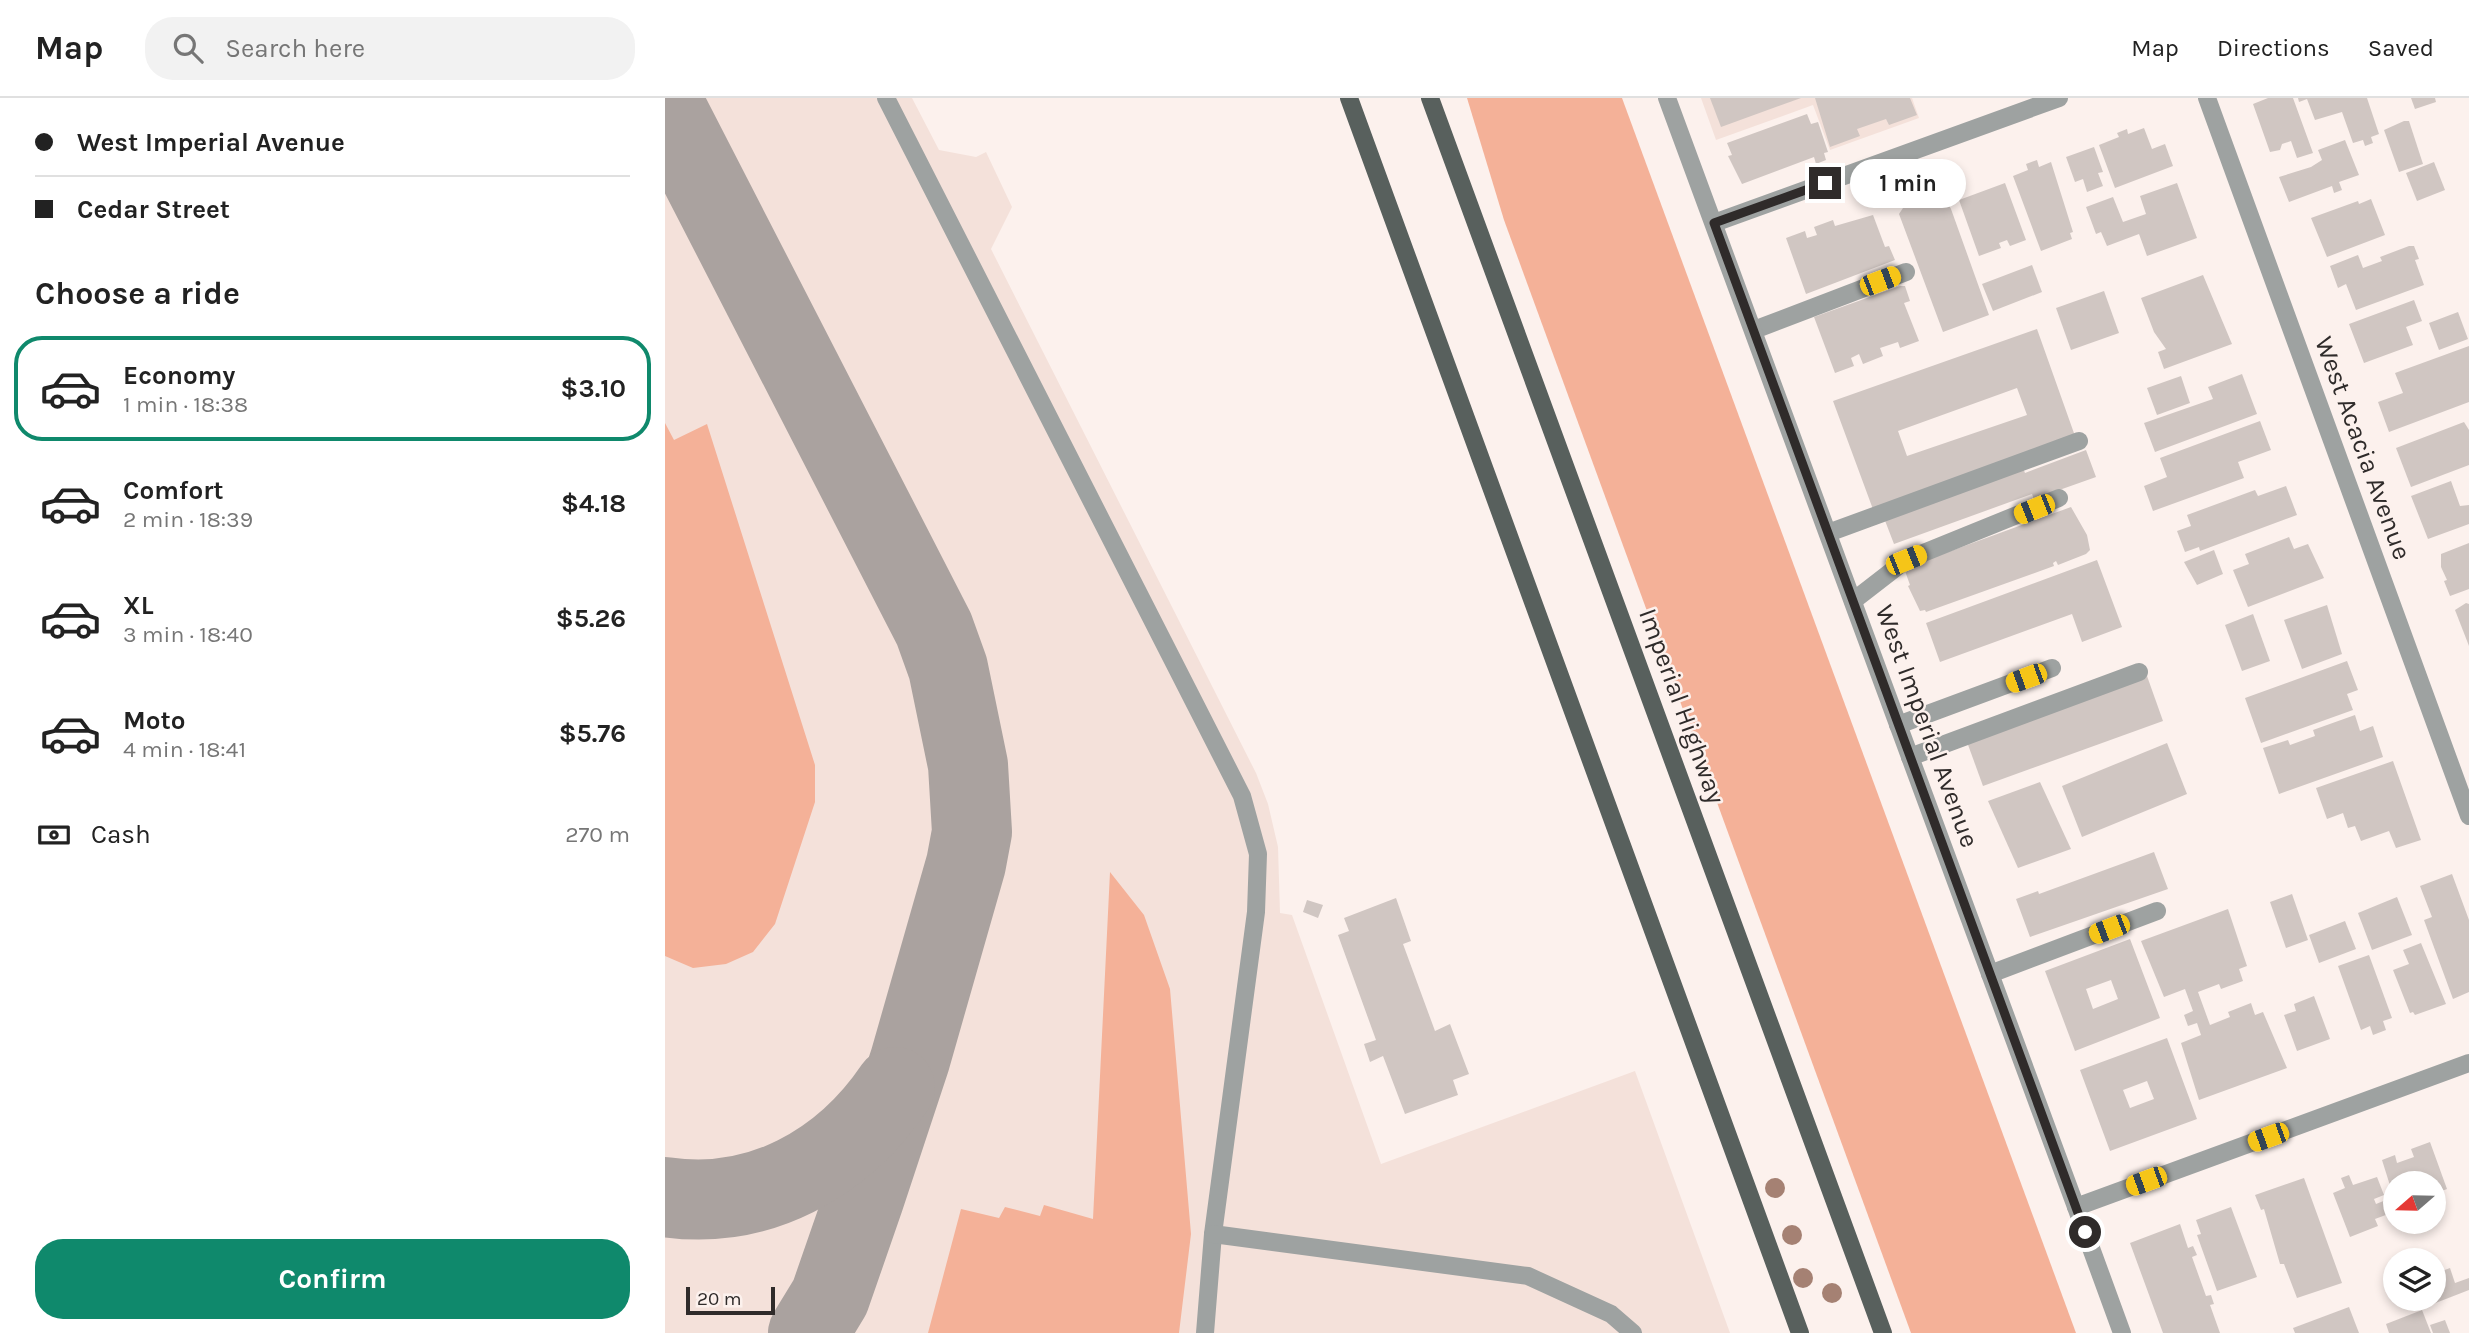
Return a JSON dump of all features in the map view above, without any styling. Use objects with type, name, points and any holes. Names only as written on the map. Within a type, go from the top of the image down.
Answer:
[{"type":"main road","points":[[1349,98],[1800,1333]]},
{"type":"main road","name":"Imperial Highway","points":[[1430,98],[1883,1333]]},
{"type":"main road","points":[[1444,98],[1461,182]]},
{"type":"street","points":[[886,98],[1242,796],[1258,854],[1256,912],[1213,1234],[1205,1333]]},
{"type":"street","name":"West Imperial Avenue","points":[[1667,98],[2122,1333]]},
{"type":"street","points":[[1714,223],[2059,98]]},
{"type":"street","name":"West Acacia Avenue","points":[[2207,98],[2469,816]]},
{"type":"street","points":[[1754,330],[1906,272]]},
{"type":"street","points":[[1828,533],[2079,441]]},
{"type":"street","points":[[1853,601],[1906,560],[2059,499]]},
{"type":"street","points":[[1898,725],[2052,668]]},
{"type":"street","points":[[1910,757],[2139,672]]},
{"type":"street","points":[[1990,974],[2157,911]]},
{"type":"street","points":[[2076,1207],[2469,1063]]},
{"type":"street","points":[[1213,1234],[1528,1276],[1611,1314],[1633,1333]]},
{"type":"shaded area","points":[[665,98],[912,98],[939,150],[976,157],[986,152],[1012,207],[991,249],[1256,773],[1268,804],[1278,847],[1280,913],[1292,915],[1381,1164],[1635,1071],[1730,1333],[665,1333]]},
{"type":"shaded area","points":[[1467,98],[1622,98],[2076,1333],[1911,1333],[1504,220]]},
{"type":"shaded area","points":[[1701,98],[1912,98],[1919,118],[1830,150],[1813,105],[1716,140]]},
{"type":"shaded area","points":[[665,423],[674,440],[707,424],[815,765],[815,802],[775,924],[753,952],[726,964],[693,968],[665,956]]},
{"type":"shaded area","points":[[1110,872],[1144,915],[1170,989],[1191,1234],[1179,1333],[928,1333],[961,1209],[999,1218],[1005,1207],[1040,1216],[1044,1205],[1093,1219]]},
{"type":"building","points":[[1710,98],[1801,98],[1721,127]]},
{"type":"building","points":[[1815,98],[1910,98],[1917,115],[1889,125],[1886,119],[1857,129],[1860,136],[1830,147]]},
{"type":"building","points":[[2268,98],[2293,98],[2313,153],[2297,158],[2291,141],[2282,144],[2280,150],[2270,152],[2253,104]]},
{"type":"building","points":[[2298,98],[2367,98],[2379,134],[2371,137],[2373,143],[2365,146],[2363,140],[2353,143],[2342,112],[2315,120],[2307,99],[2299,102]]},
{"type":"building","points":[[2411,98],[2435,98],[2436,102],[2415,109]]},
{"type":"building","points":[[1807,114],[1811,124],[1818,122],[1828,152],[1824,153],[1826,160],[1816,164],[1814,157],[1742,184],[1728,156],[1732,155],[1727,143]]},
{"type":"building","points":[[2409,121],[2423,164],[2399,172],[2384,130]]},
{"type":"building","points":[[2144,128],[2152,149],[2165,144],[2173,166],[2115,188],[2099,145],[2119,137],[2117,133],[2127,129],[2128,134]]},
{"type":"building","points":[[2345,140],[2359,175],[2339,182],[2342,190],[2334,193],[2332,186],[2289,202],[2279,177],[2311,167],[2322,160],[2318,150]]},
{"type":"building","points":[[2094,147],[2103,172],[2098,173],[2103,186],[2087,192],[2083,179],[2075,182],[2066,157]]},
{"type":"building","points":[[2037,160],[2039,167],[2051,162],[2073,232],[2070,233],[2072,239],[2041,251],[2013,176],[2028,170],[2026,164]]},
{"type":"building","points":[[2434,162],[2445,190],[2417,201],[2406,173]]},
{"type":"building","points":[[2005,183],[2026,240],[2010,246],[2007,240],[1999,243],[2001,248],[1979,256],[1959,200]]},
{"type":"building","points":[[2177,183],[2197,238],[2147,256],[2139,234],[2107,246],[2101,232],[2096,234],[2086,207],[2113,197],[2123,222],[2146,214],[2140,196]]},
{"type":"building","points":[[1940,196],[1945,198],[1951,209],[1989,315],[1943,332],[1899,214],[1903,208]]},
{"type":"building","points":[[2371,199],[2385,235],[2327,257],[2311,218]]},
{"type":"building","points":[[1873,215],[1885,247],[1889,246],[1895,260],[1806,294],[1786,238],[1805,231],[1807,238],[1817,235],[1814,227],[1833,220],[1835,226]]},
{"type":"building","points":[[2414,246],[2419,259],[2415,260],[2424,285],[2356,310],[2346,284],[2338,288],[2330,266],[2358,255],[2363,268],[2382,261],[2380,257]]},
{"type":"building","points":[[2032,265],[2042,292],[1993,311],[1982,284]]},
{"type":"building","points":[[2203,275],[2232,344],[2164,369],[2158,352],[2166,349],[2154,332],[2141,298]]},
{"type":"building","points":[[1905,286],[1910,301],[1904,303],[1919,341],[1900,348],[1898,342],[1880,348],[1883,356],[1863,364],[1859,354],[1851,358],[1854,366],[1835,373],[1814,317]]},
{"type":"building","points":[[2104,291],[2119,333],[2071,350],[2056,308]]},
{"type":"building","points":[[2414,300],[2422,321],[2406,327],[2413,345],[2364,363],[2349,324]]},
{"type":"building","points":[[2458,312],[2468,339],[2439,350],[2429,323]]},
{"type":"building","points":[[2037,329],[2075,436],[1874,512],[1833,401]],"holes":[[[2017,388],[2027,415],[1907,456],[1898,431]]]},
{"type":"building","points":[[2469,346],[2469,402],[2389,432],[2378,402],[2403,393],[2395,373]]},
{"type":"building","points":[[2242,374],[2257,414],[2155,452],[2144,423],[2213,399],[2208,387]]},
{"type":"building","points":[[2181,376],[2190,403],[2157,415],[2147,388]]},
{"type":"building","points":[[2260,421],[2271,450],[2238,462],[2244,478],[2153,511],[2144,486],[2167,477],[2160,458]]},
{"type":"building","points":[[2464,422],[2469,430],[2469,465],[2411,487],[2396,448]]},
{"type":"building","points":[[2086,450],[2096,477],[2034,499],[2032,494],[1894,544],[1884,518],[2023,468],[2025,473]]},
{"type":"building","points":[[2451,481],[2460,506],[2469,505],[2469,524],[2428,539],[2411,496]]},
{"type":"building","points":[[2286,486],[2297,515],[2200,551],[2199,547],[2185,552],[2177,531],[2191,526],[2187,515],[2255,490],[2258,496]]},
{"type":"building","points":[[2071,507],[2087,535],[2090,550],[2086,554],[2058,565],[2056,561],[2054,566],[1926,612],[1920,611],[1908,586],[1910,585],[1905,571],[1907,567]]},
{"type":"building","points":[[2289,537],[2294,549],[2308,544],[2324,578],[2248,607],[2233,570],[2249,564],[2245,554]]},
{"type":"building","points":[[2469,543],[2469,589],[2450,596],[2441,567],[2441,554]]},
{"type":"building","points":[[2214,550],[2223,574],[2197,585],[2184,562]]},
{"type":"building","points":[[2097,560],[2122,627],[2082,642],[2072,614],[1940,662],[1926,623]]},
{"type":"building","points":[[2466,603],[2469,604],[2469,646],[2455,610]]},
{"type":"building","points":[[2327,605],[2342,654],[2302,669],[2284,620]]},
{"type":"building","points":[[2253,614],[2270,661],[2242,671],[2225,625]]},
{"type":"building","points":[[2347,661],[2358,690],[2347,694],[2353,710],[2261,743],[2245,698]]},
{"type":"building","points":[[2147,676],[2163,721],[1983,786],[1967,742]]},
{"type":"building","points":[[2355,715],[2360,731],[2373,726],[2383,757],[2279,794],[2263,748],[2288,740],[2290,745],[2315,736],[2313,730]]},
{"type":"building","points":[[2167,743],[2187,794],[2082,837],[2062,786]]},
{"type":"building","points":[[2393,761],[2421,840],[2396,848],[2389,831],[2361,841],[2355,826],[2348,828],[2343,813],[2327,819],[2316,788]]},
{"type":"building","points":[[2040,782],[2071,849],[2018,868],[1988,801]]},
{"type":"building","points":[[2154,852],[2168,889],[2030,937],[2016,899],[2038,891],[2039,894]]},
{"type":"building","points":[[2452,874],[2469,920],[2469,992],[2453,999],[2424,920],[2432,917],[2420,886]]},
{"type":"building","points":[[2292,894],[2308,940],[2286,948],[2270,902]]},
{"type":"building","points":[[2397,897],[2412,935],[2372,950],[2358,913]]},
{"type":"building","points":[[1396,898],[1411,941],[1403,944],[1435,1031],[1450,1024],[1469,1074],[1453,1080],[1458,1095],[1405,1114],[1383,1056],[1370,1062],[1364,1044],[1376,1040],[1338,935],[1349,931],[1344,918]]},
{"type":"building","points":[[1307,900],[1323,905],[1318,918],[1303,912]]},
{"type":"building","points":[[2228,909],[2247,966],[2239,969],[2243,981],[2221,989],[2219,984],[2198,992],[2210,1025],[2230,1017],[2228,1012],[2251,1003],[2255,1015],[2263,1012],[2287,1068],[2199,1100],[2181,1043],[2201,1035],[2197,1023],[2188,1026],[2184,1015],[2193,1011],[2185,989],[2164,997],[2141,941]]},
{"type":"building","points":[[2345,921],[2356,949],[2319,963],[2309,935]]},
{"type":"building","points":[[2130,939],[2160,1018],[2075,1051],[2045,971]],"holes":[[[2111,980],[2118,999],[2093,1009],[2086,989]]]},
{"type":"building","points":[[2421,943],[2446,1004],[2415,1015],[2410,1013],[2393,970],[2409,964],[2403,950]]},
{"type":"building","points":[[2369,955],[2392,1018],[2383,1021],[2386,1030],[2373,1035],[2370,1026],[2361,1030],[2338,966]]},
{"type":"building","points":[[2314,996],[2330,1039],[2297,1051],[2284,1015],[2296,1011],[2294,1004]]},
{"type":"building","points":[[2167,1038],[2197,1119],[2110,1151],[2080,1070]],"holes":[[[2147,1081],[2154,1099],[2130,1108],[2123,1090]]]},
{"type":"building","points":[[2430,1142],[2440,1171],[2385,1171],[2382,1160],[2395,1155],[2397,1163],[2414,1157],[2411,1149]]},
{"type":"building","points":[[2349,1175],[2353,1185],[2377,1177],[2383,1192],[2383,1195],[2374,1199],[2376,1204],[2383,1201],[2383,1216],[2375,1219],[2378,1226],[2350,1237],[2333,1193],[2345,1188],[2341,1178]]},
{"type":"building","points":[[2304,1178],[2342,1283],[2297,1298],[2284,1264],[2280,1264],[2264,1209],[2261,1210],[2255,1195]]},
{"type":"building","points":[[2231,1207],[2257,1277],[2217,1291],[2197,1235],[2201,1234],[2196,1220]]},
{"type":"building","points":[[2180,1224],[2188,1248],[2193,1246],[2197,1255],[2192,1257],[2206,1296],[2211,1295],[2214,1304],[2210,1305],[2220,1333],[2163,1333],[2130,1243]]},
{"type":"building","points":[[2450,1268],[2455,1283],[2469,1278],[2469,1290],[2446,1299],[2446,1270]]},
{"type":"building","points":[[2349,1307],[2359,1333],[2295,1333],[2293,1328]]},
{"type":"building","points":[[2422,1311],[2431,1333],[2389,1333],[2386,1324]]},
{"type":"building","points":[[2445,1320],[2450,1333],[2433,1333],[2430,1325]]},
{"type":"taxiway","points":[[665,106],[934,629],[948,668],[968,765],[972,832],[966,864],[910,1060],[864,1199],[830,1297],[808,1333]]},
{"type":"taxiway","points":[[665,1197],[733,1197],[765,1189],[796,1176],[850,1139],[895,1087]]},
{"type":"route","points":[[1825,183],[1714,223],[2085,1232]]}]
